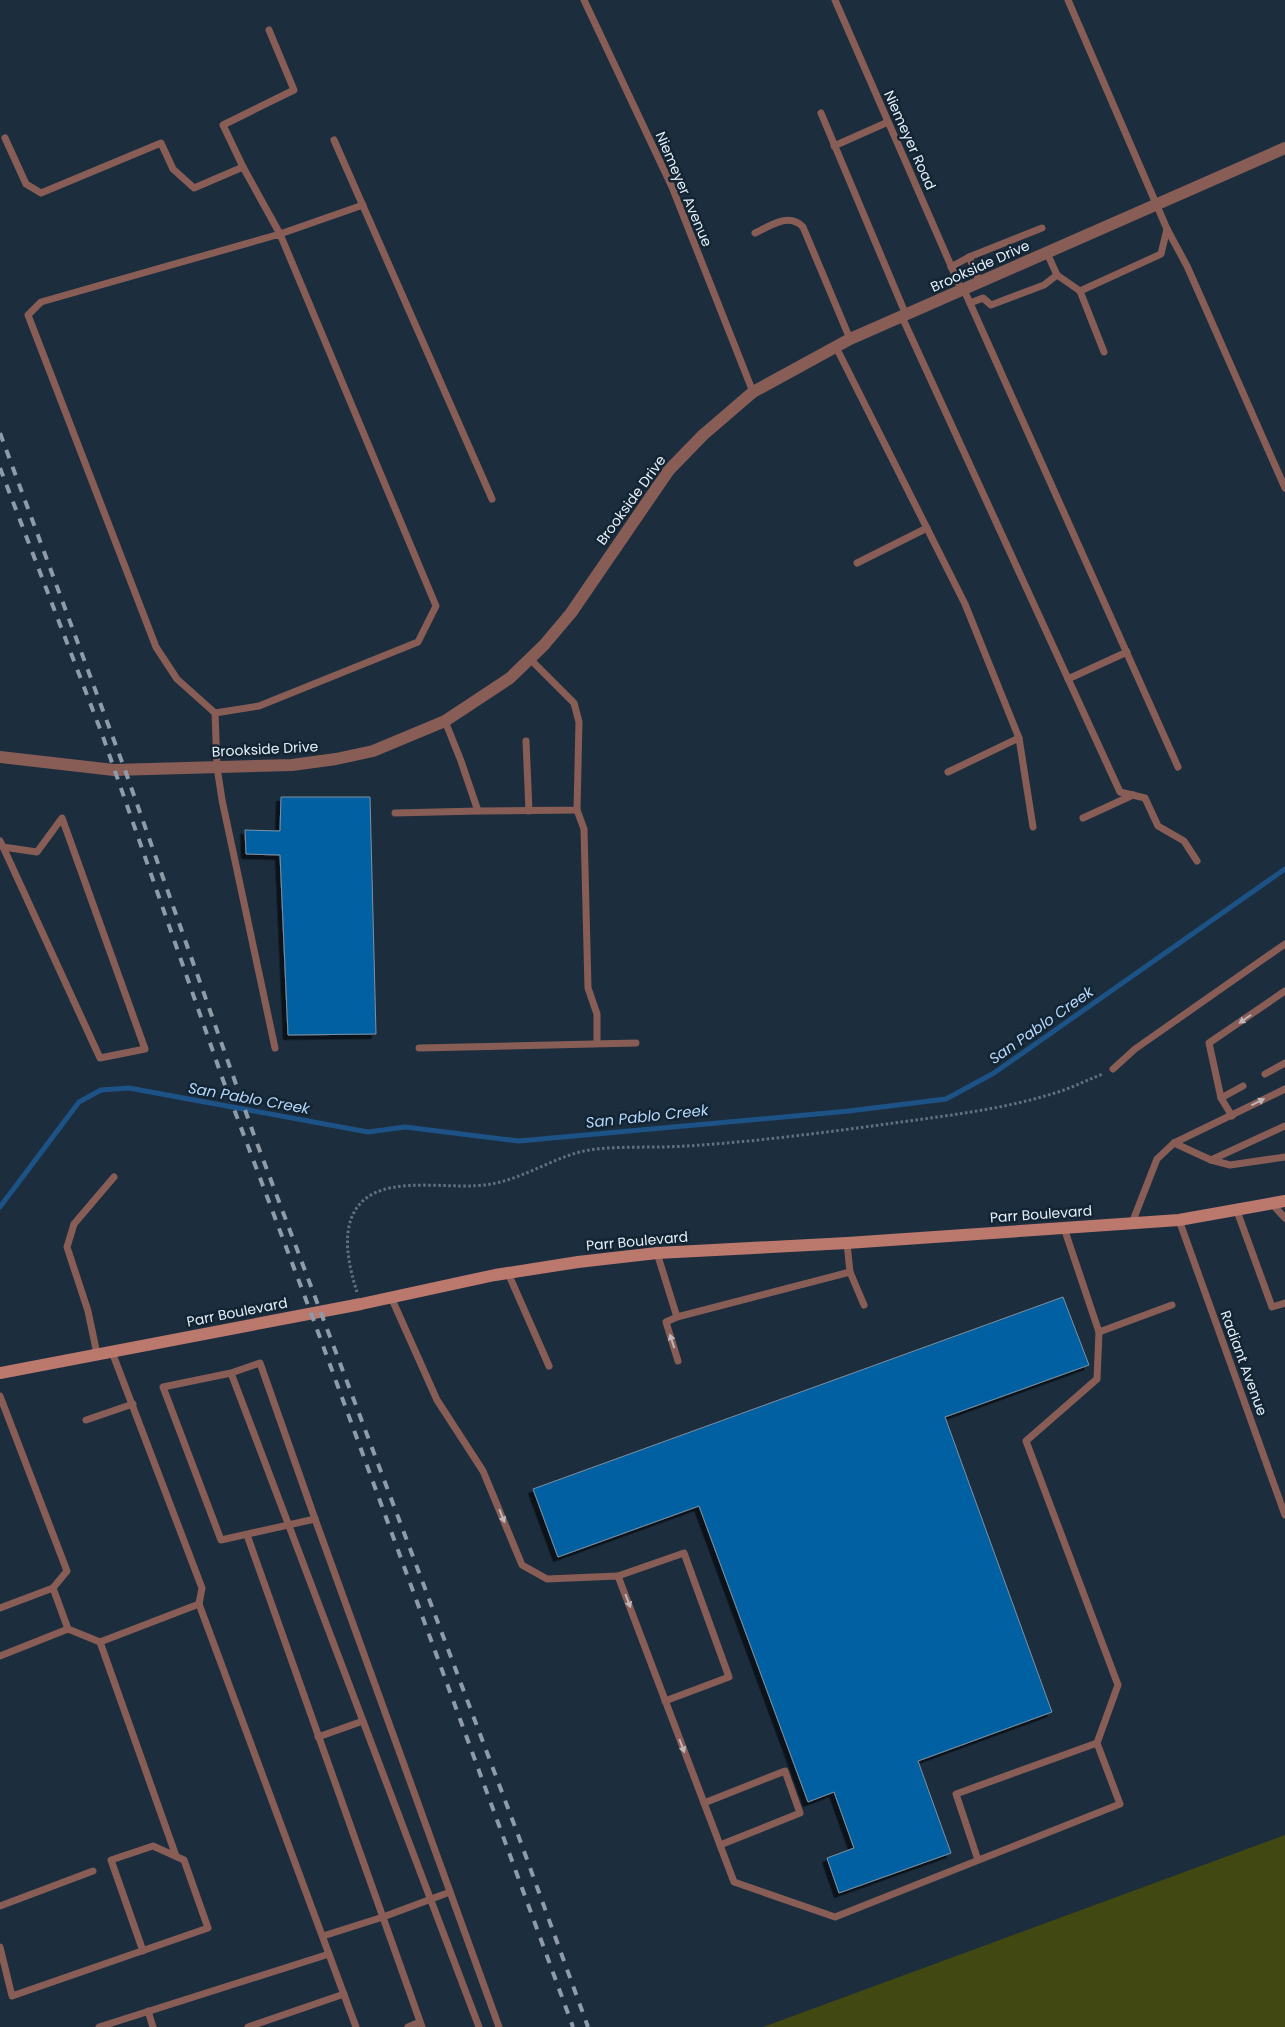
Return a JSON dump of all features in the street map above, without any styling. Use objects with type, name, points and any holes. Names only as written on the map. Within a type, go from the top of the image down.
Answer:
[{"type":"street","name":"Brookside Drive","points":[[0,757],[114,770],[292,765],[336,760],[373,751],[445,721],[510,678],[530,659],[571,613],[669,470],[704,435],[753,392],[850,339],[1285,148]]},
{"type":"street","name":"Parr Boulevard","points":[[0,1373],[361,1304],[508,1273],[657,1253],[847,1243],[1179,1220],[1285,1201]]},
{"type":"lane","name":"Niemeyer Avenue","points":[[584,0],[672,187],[753,392]]},
{"type":"lane","name":"Niemeyer Road","points":[[834,0],[951,266],[970,303],[1178,767]]},
{"type":"lane","points":[[1068,0],[1167,229],[1187,266],[1285,488]]},
{"type":"lane","points":[[215,713],[260,706],[418,642],[436,606],[280,234],[243,167],[223,125],[294,90],[269,30]]},
{"type":"lane","points":[[820,113],[904,316],[1120,792],[1145,798],[1158,826],[1184,841],[1197,861]]},
{"type":"lane","points":[[834,146],[888,122]]},
{"type":"lane","points":[[5,138],[26,184],[41,193],[161,143],[173,169],[194,188],[243,167]]},
{"type":"lane","points":[[334,140],[492,499]]},
{"type":"lane","points":[[275,1048],[222,800],[217,767],[215,713],[177,679],[156,648],[28,316],[41,302],[280,234],[363,205]]},
{"type":"lane","points":[[755,233],[784,220],[798,222],[811,243],[850,339]]},
{"type":"lane","points":[[951,266],[1042,228]]},
{"type":"lane","points":[[1080,291],[1161,254],[1167,229]]},
{"type":"lane","points":[[1047,253],[1056,275],[1080,291],[1104,352]]},
{"type":"lane","points":[[969,257],[980,283]]},
{"type":"lane","points":[[970,303],[983,298],[991,305],[1012,299],[1044,285],[1056,275]]},
{"type":"lane","points":[[836,346],[965,604],[1019,738],[1034,827]]},
{"type":"lane","points":[[857,563],[927,528]]},
{"type":"lane","points":[[1068,679],[1126,652]]},
{"type":"lane","points":[[530,659],[574,703],[579,722],[577,810],[584,829],[588,988],[597,1014],[596,1043]]},
{"type":"lane","points":[[445,721],[478,812]]},
{"type":"lane","points":[[948,772],[1019,738]]},
{"type":"lane","points":[[526,741],[529,811]]},
{"type":"lane","points":[[1083,818],[1134,795]]},
{"type":"lane","points":[[395,813],[577,810]]},
{"type":"lane","points":[[62,818],[145,1049],[100,1058],[1,844],[37,852],[62,818]]},
{"type":"lane","points":[[1113,1069],[1135,1049],[1285,944]]},
{"type":"lane","points":[[1232,1116],[1221,1098],[1209,1044],[1285,991]]},
{"type":"lane","points":[[419,1048],[636,1043]]},
{"type":"lane","points":[[1265,1074],[1285,1063]]},
{"type":"lane","points":[[1221,1098],[1243,1086]]},
{"type":"lane","points":[[1132,1223],[1157,1159],[1174,1143],[1285,1089]]},
{"type":"lane","points":[[1211,1160],[1285,1126]]},
{"type":"lane","points":[[1174,1143],[1211,1160],[1230,1166],[1285,1156]]},
{"type":"lane","points":[[97,1354],[88,1311],[67,1247],[74,1224],[114,1177]]},
{"type":"lane","points":[[1272,1204],[1285,1218]]},
{"type":"lane","points":[[1237,1210],[1272,1308],[1285,1303]]},
{"type":"lane","name":"Radiant Avenue","points":[[1179,1220],[1285,1514]]},
{"type":"lane","points":[[618,1576],[734,1882],[835,1917],[1120,1804],[1097,1742],[1118,1685],[1026,1441],[1097,1379],[1099,1332],[1064,1228]]},
{"type":"lane","points":[[847,1243],[850,1272],[864,1305]]},
{"type":"lane","points":[[657,1253],[677,1317]]},
{"type":"lane","points":[[678,1361],[666,1322],[677,1317],[850,1272]]},
{"type":"lane","points":[[508,1273],[549,1366]]},
{"type":"lane","points":[[391,1297],[437,1400],[483,1471],[522,1565],[547,1579],[618,1576],[684,1553],[729,1677],[665,1701]]},
{"type":"lane","points":[[1099,1332],[1172,1305]]},
{"type":"lane","points":[[112,1352],[134,1404],[202,1588],[199,1604],[356,2027]]},
{"type":"lane","points":[[315,1519],[221,1540],[163,1387],[232,1373],[260,1363],[499,2027]]},
{"type":"lane","points":[[232,1373],[479,2027]]},
{"type":"lane","points":[[0,1396],[67,1571],[53,1588],[0,1608]]},
{"type":"lane","points":[[86,1420],[134,1404]]},
{"type":"lane","points":[[247,1535],[421,2025],[408,2027]]},
{"type":"lane","points":[[53,1588],[68,1630]]},
{"type":"lane","points":[[0,1656],[68,1630],[100,1642],[199,1604]]},
{"type":"lane","points":[[100,1642],[176,1856]]},
{"type":"lane","points":[[318,1737],[363,1721]]},
{"type":"lane","points":[[978,1860],[956,1794],[1097,1742]]},
{"type":"lane","points":[[704,1803],[785,1771],[800,1813],[720,1846]]},
{"type":"lane","points":[[0,1947],[12,1996],[143,1951],[208,1928],[184,1860],[153,1846],[111,1860],[143,1951]]},
{"type":"lane","points":[[0,1906],[93,1871]]},
{"type":"lane","points":[[322,1936],[383,1917],[450,1892]]},
{"type":"lane","points":[[99,2027],[329,1954]]},
{"type":"lane","points":[[248,2027],[344,1994]]},
{"type":"lane","points":[[148,2011],[153,2027]]},
{"type":"path","points":[[361,1304],[350,1268],[347,1237],[353,1213],[364,1199],[383,1189],[400,1186],[479,1186],[494,1184],[579,1153],[596,1149],[688,1146],[812,1134],[971,1112],[1056,1093],[1113,1069]]},
{"type":"green space","points":[[1285,1835],[1285,2027],[763,2027]]},
{"type":"building","points":[[281,797],[370,797],[376,1034],[288,1035],[280,855],[246,854],[245,830],[280,831]]},
{"type":"building","points":[[1063,1297],[1089,1365],[945,1417],[1052,1712],[918,1761],[951,1853],[839,1893],[827,1858],[854,1848],[834,1792],[808,1802],[699,1506],[558,1557],[533,1489]]},
{"type":"waterway","name":"San Pablo Creek","points":[[0,1207],[79,1102],[101,1090],[129,1088],[368,1132],[405,1127],[519,1141],[849,1111],[946,1099],[994,1073],[1285,869]]},
{"type":"railway","points":[[0,433],[125,770],[255,1138],[517,1832],[588,2027]]},
{"type":"railway","points":[[0,468],[102,734],[223,1080],[311,1313],[573,2027]]}]
